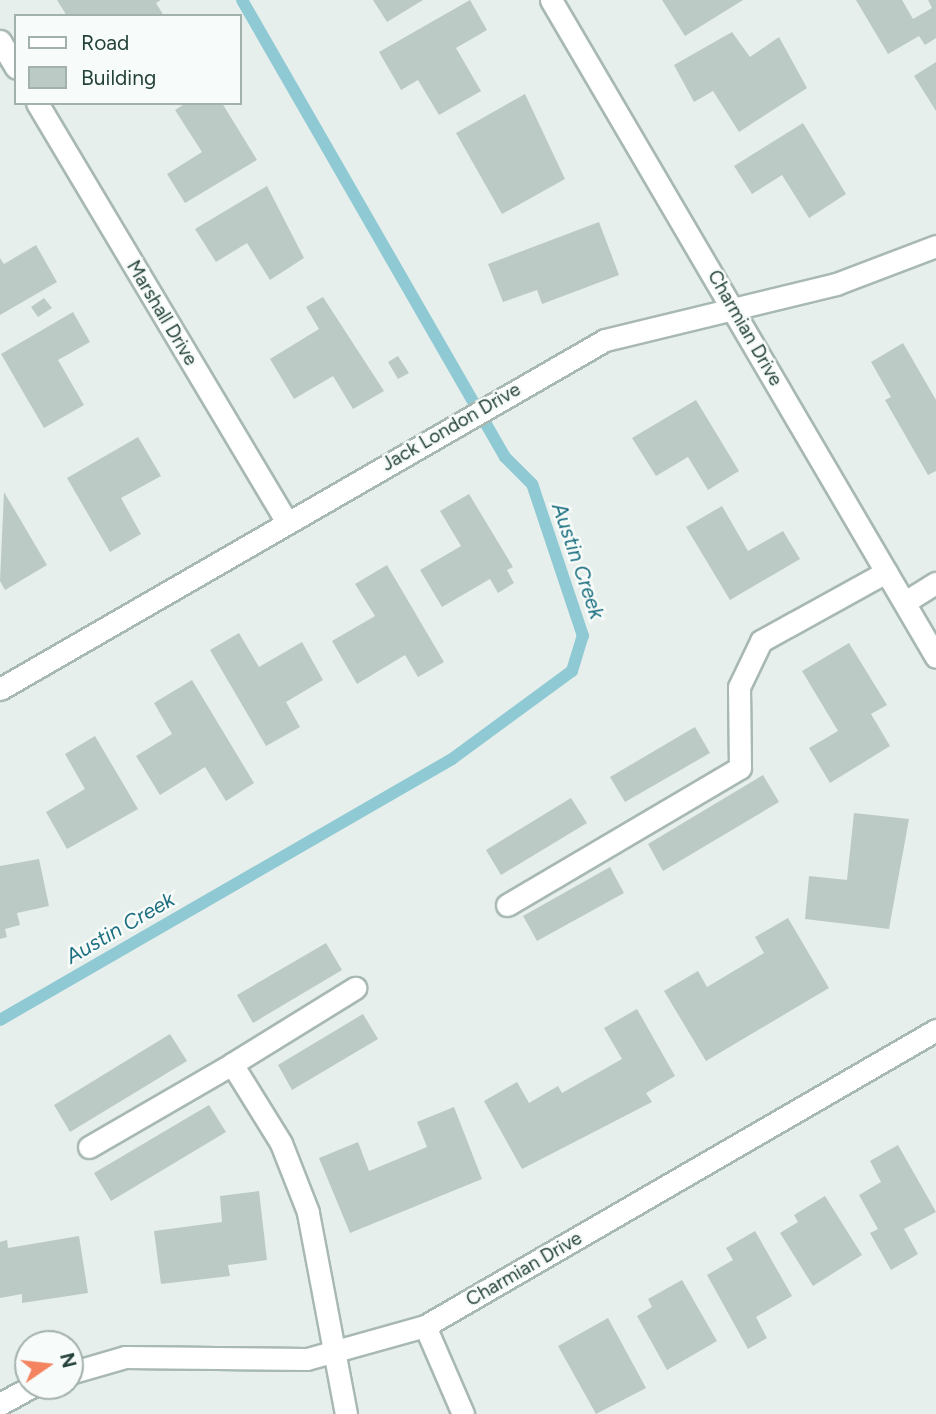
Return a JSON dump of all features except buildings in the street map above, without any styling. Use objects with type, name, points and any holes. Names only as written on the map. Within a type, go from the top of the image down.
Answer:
[{"type":"street","name":"Charmian Drive","points":[[551,0],[735,309],[936,656]]},
{"type":"street","points":[[0,41],[14,65]]},
{"type":"street","name":"Marshall Drive","points":[[38,105],[287,522]]},
{"type":"street","name":"Jack London Drive","points":[[0,689],[506,394],[605,340],[652,324],[735,309],[836,284],[936,246]]},
{"type":"street","points":[[507,905],[740,768],[739,687],[761,641],[886,572]]},
{"type":"street","points":[[905,602],[936,583]]},
{"type":"street","points":[[89,1147],[232,1064],[355,988]]},
{"type":"street","name":"Charmian Drive","points":[[84,1369],[125,1357],[307,1359],[425,1326],[936,1030]]},
{"type":"street","points":[[232,1064],[281,1143],[308,1212],[337,1350],[346,1414]]},
{"type":"street","points":[[425,1326],[463,1414]]},
{"type":"waterway","name":"Austin Creek","points":[[0,1020],[452,759],[572,671],[583,636],[532,484],[505,457],[242,0]]}]
